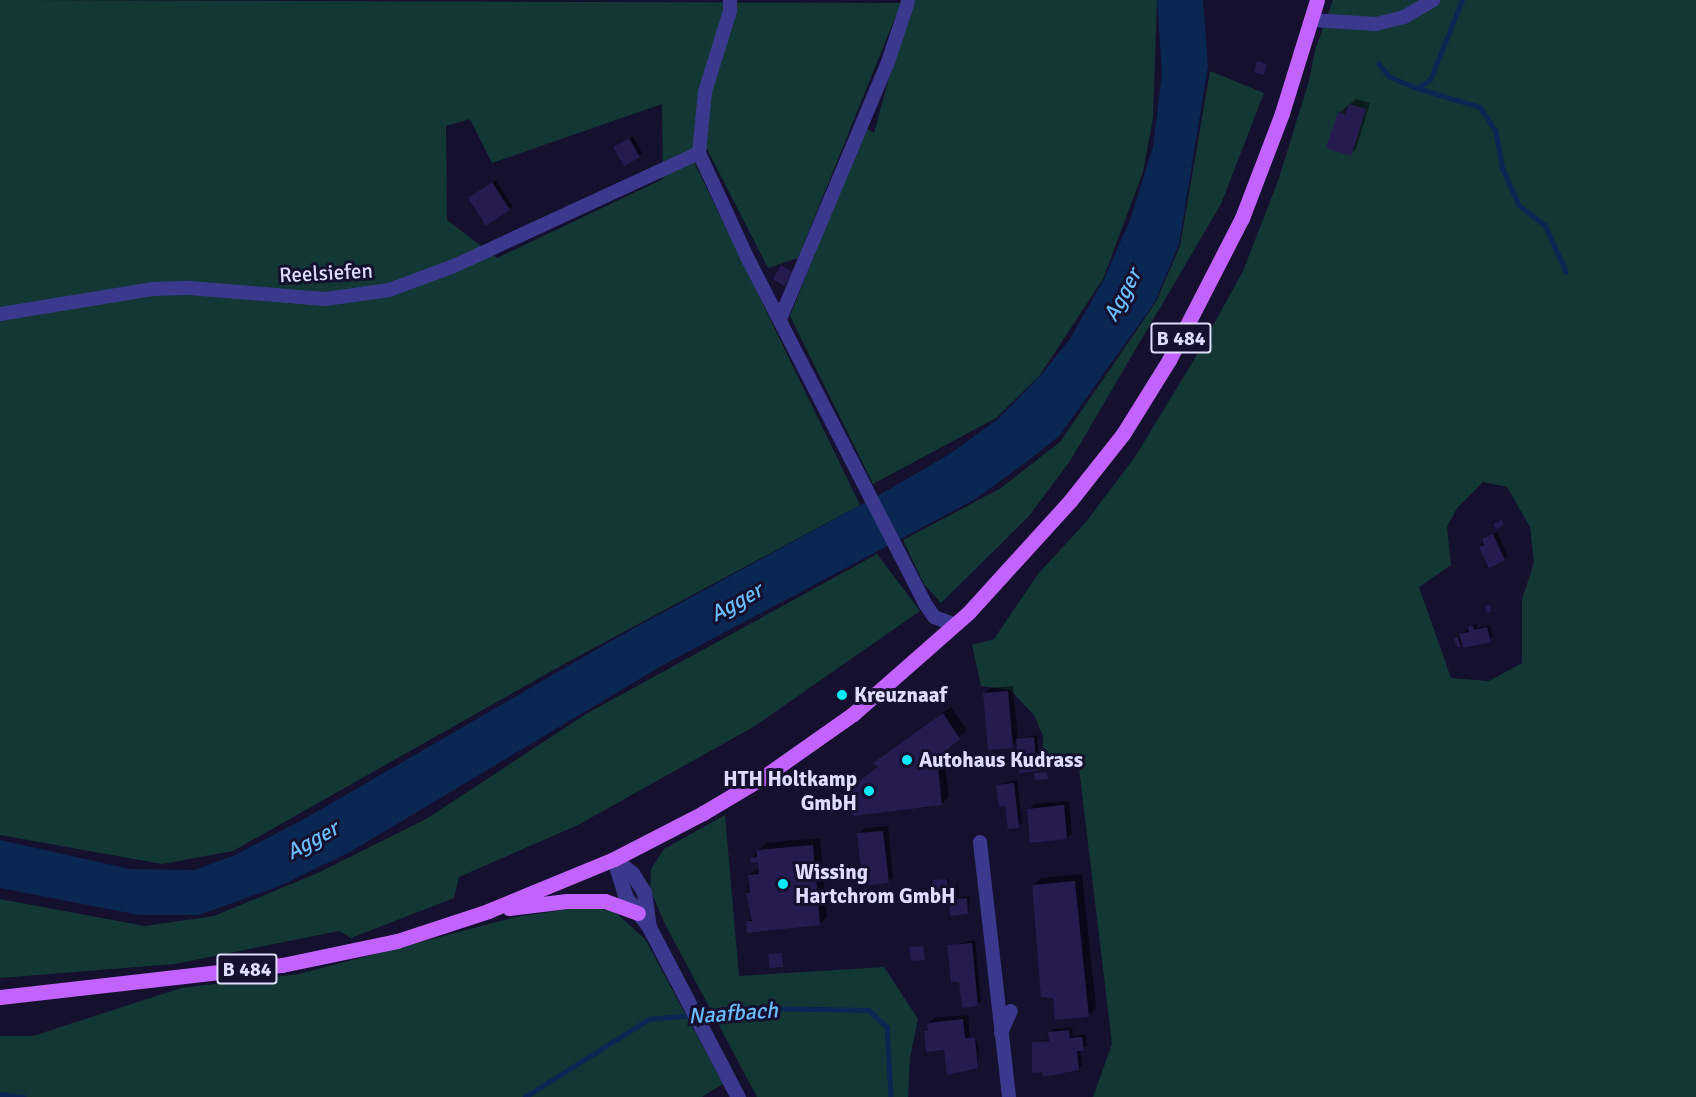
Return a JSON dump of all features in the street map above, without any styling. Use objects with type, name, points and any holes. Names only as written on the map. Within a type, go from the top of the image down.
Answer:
[{"type":"main road","name":"B 484","points":[[0,997],[282,965],[397,941],[488,911],[614,859],[770,773],[854,714],[956,625],[1070,501],[1122,434],[1169,360],[1242,218],[1282,113],[1317,0]]},
{"type":"main road","points":[[488,911],[567,901],[605,901],[638,913]]},
{"type":"street","points":[[730,0],[730,11],[705,92],[699,153],[747,257],[917,588],[934,617],[956,625]]},
{"type":"street","points":[[1312,20],[1376,24],[1404,17],[1434,0]]},
{"type":"street","points":[[780,319],[888,62],[908,2]]},
{"type":"street","name":"Reelsiefen","points":[[0,314],[152,290],[189,288],[325,299],[389,290],[454,266],[699,153]]},
{"type":"street","points":[[980,842],[1009,1097]]},
{"type":"street","points":[[614,859],[625,896],[649,927],[738,1097]]},
{"type":"street","points":[[614,859],[632,873],[644,892],[649,927]]},
{"type":"street","points":[[1001,1033],[1011,1011]]},
{"type":"green space","points":[[0,0],[901,3],[798,258],[768,268],[707,149],[695,164],[860,505],[564,664],[233,851],[162,864],[0,835]],"holes":[[[662,104],[663,179],[497,258],[447,220],[446,126],[470,119],[492,163]]]},
{"type":"green space","points":[[910,0],[1157,0],[1153,118],[1143,172],[1103,279],[1040,375],[996,418],[873,484],[790,316],[865,128],[874,133]]},
{"type":"green space","points":[[1333,0],[1696,0],[1696,1097],[1093,1097],[1112,1044],[1079,768],[1043,769],[1043,736],[1034,715],[1010,690],[981,686],[972,645],[994,639],[1038,574],[1085,523],[1135,457],[1195,358],[1243,271],[1278,181],[1309,81],[1315,50]],"holes":[[[1483,482],[1507,487],[1530,527],[1534,563],[1522,599],[1522,663],[1489,681],[1451,678],[1419,587],[1451,565],[1447,527],[1457,508]]]},
{"type":"green space","points":[[1210,71],[1264,93],[1221,204],[1070,461],[1029,516],[941,603],[924,584],[903,540],[1001,488],[1060,442],[1156,302],[1180,246]]},
{"type":"green space","points":[[877,554],[920,611],[755,726],[578,825],[459,877],[454,898],[351,938],[339,931],[175,964],[0,978],[0,899],[145,926],[214,916],[320,872],[426,819],[586,714]]},
{"type":"green space","points":[[725,815],[739,976],[884,967],[918,1019],[910,1058],[908,1097],[757,1097],[665,924],[650,889],[651,869],[664,849]]},
{"type":"green space","points":[[589,906],[614,911],[645,939],[723,1084],[702,1097],[0,1097],[0,1036],[33,1036],[181,988],[299,974],[516,917]]},
{"type":"water","name":"Agger","points":[[1157,0],[1203,0],[1208,66],[1179,244],[1155,302],[1060,435],[1033,457],[974,500],[663,665],[350,852],[280,886],[199,915],[139,915],[0,888],[0,840],[130,869],[195,870],[235,855],[306,818],[618,637],[888,490],[948,455],[998,419],[1042,374],[1070,339],[1104,279],[1130,220],[1153,147],[1162,73]]},
{"type":"building","points":[[1257,61],[1267,64],[1264,75],[1254,72]]},
{"type":"building","points":[[1349,104],[1366,109],[1351,156],[1326,148],[1338,112],[1345,114]]},
{"type":"building","points":[[629,138],[640,157],[624,166],[613,147]]},
{"type":"building","points":[[492,182],[510,210],[486,226],[468,198]]},
{"type":"building","points":[[781,265],[793,273],[784,286],[773,279]]},
{"type":"building","points":[[1502,520],[1504,525],[1496,529],[1493,524]]},
{"type":"building","points":[[1493,534],[1505,560],[1489,568],[1479,547],[1484,545],[1482,539]]},
{"type":"building","points":[[1490,605],[1491,612],[1486,613],[1485,606]]},
{"type":"building","points":[[1473,626],[1474,630],[1487,627],[1491,642],[1463,648],[1459,634],[1469,632],[1468,627]]},
{"type":"building","points":[[1458,637],[1461,647],[1457,647],[1454,638]]},
{"type":"building","points":[[1008,691],[1013,748],[988,750],[983,693]]},
{"type":"building","name":"Autohaus Kudrass","points":[[943,713],[960,739],[937,758],[942,805],[854,816],[839,795],[878,767],[873,763]]},
{"type":"building","points":[[1034,737],[1037,771],[1019,773],[1016,739]]},
{"type":"building","points":[[1047,772],[1048,779],[1035,780],[1034,773]]},
{"type":"building","points":[[1014,783],[1019,828],[1008,829],[1005,806],[999,807],[996,785]]},
{"type":"building","points":[[1064,805],[1067,839],[1030,843],[1027,809]]},
{"type":"building","points":[[883,831],[889,883],[863,886],[857,833]]},
{"type":"building","name":"Wissing Hartchrom GmbH","points":[[813,845],[820,925],[747,933],[746,921],[752,921],[746,893],[750,893],[748,875],[759,874],[758,862],[751,863],[750,858],[757,857],[757,850]]},
{"type":"building","points":[[947,879],[948,888],[955,887],[956,899],[967,898],[968,914],[950,916],[949,901],[935,902],[933,880]]},
{"type":"building","points":[[1075,881],[1089,1017],[1055,1020],[1053,998],[1041,997],[1032,885]]},
{"type":"building","points":[[972,943],[978,1006],[962,1008],[959,982],[951,982],[947,945]]},
{"type":"building","points":[[923,946],[925,960],[911,961],[909,947]]},
{"type":"building","points":[[782,953],[783,967],[770,968],[768,954]]},
{"type":"building","points":[[963,1019],[965,1038],[975,1037],[978,1068],[947,1075],[944,1050],[926,1052],[924,1031],[928,1031],[927,1023]]},
{"type":"building","points":[[1069,1030],[1070,1038],[1082,1037],[1084,1051],[1077,1051],[1079,1070],[1043,1077],[1043,1072],[1032,1073],[1032,1042],[1049,1041],[1048,1032]]},
{"type":"waterway","points":[[1379,64],[1390,77],[1417,88],[1430,80],[1462,0]]},
{"type":"waterway","points":[[1417,88],[1480,107],[1496,131],[1503,169],[1519,205],[1545,225],[1566,271]]},
{"type":"waterway","name":"Naafbach","points":[[699,1014],[757,1008],[869,1010],[887,1027],[891,1097]]},
{"type":"waterway","name":"Naafbach","points":[[525,1097],[649,1019],[691,1015]]},
{"type":"waterway","name":"Naafbach","points":[[0,1094],[24,1097]]},
{"type":"place","name":"Kreuznaaf","points":[[842,695]]},
{"type":"place","name":"Autohaus Kudrass","points":[[907,760]]},
{"type":"place","name":"HTH Holtkamp GmbH","points":[[869,791]]},
{"type":"place","name":"Wissing Hartchrom GmbH","points":[[783,884]]}]
